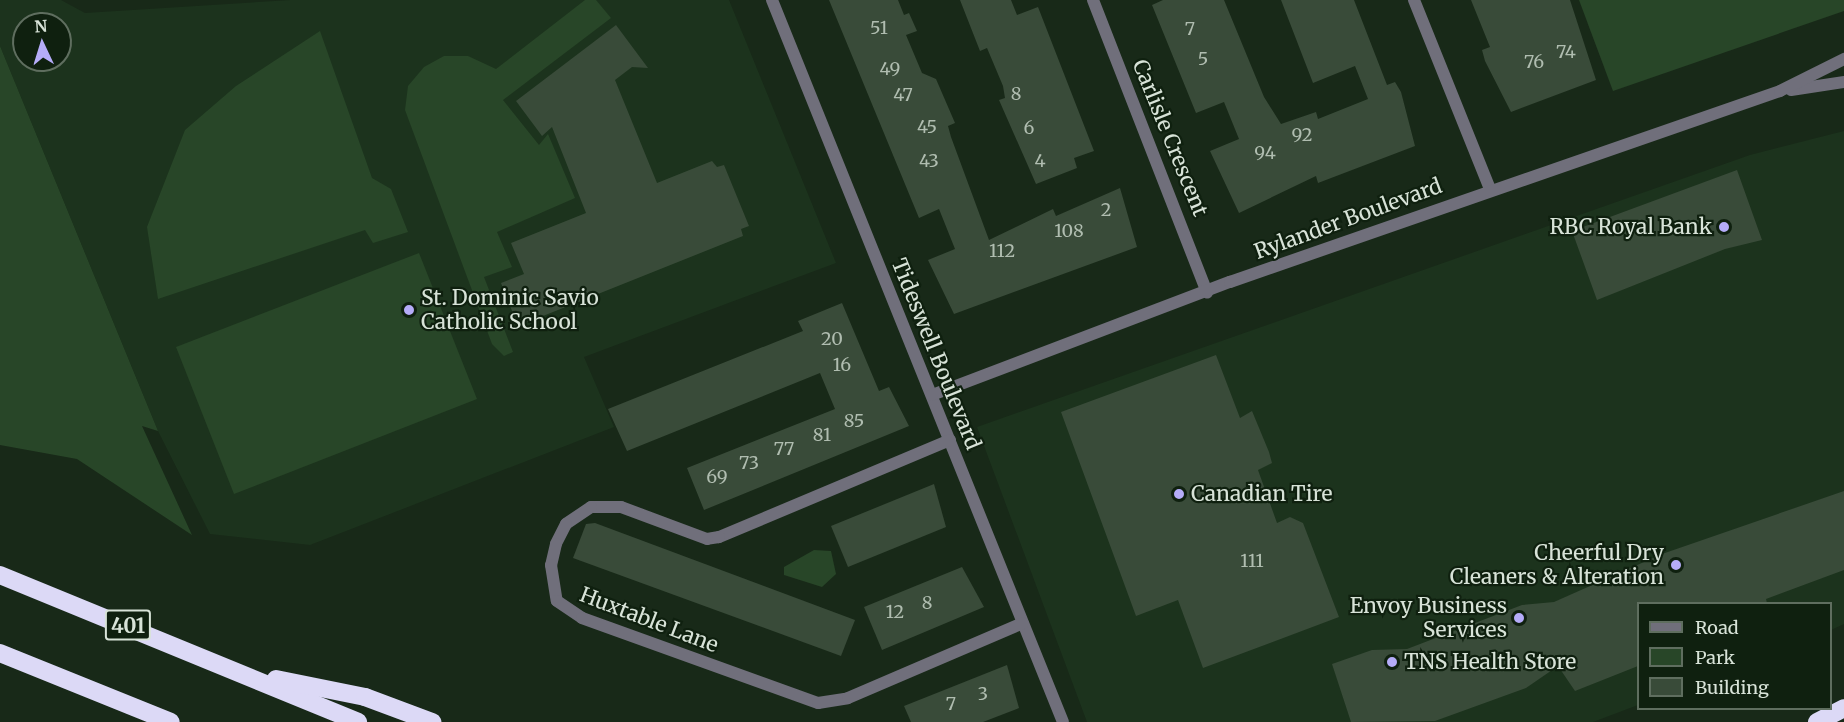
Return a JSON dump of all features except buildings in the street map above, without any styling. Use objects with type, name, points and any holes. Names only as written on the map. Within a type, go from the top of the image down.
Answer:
[{"type":"highway","name":"401","points":[[0,575],[256,676],[358,722]]},
{"type":"highway","points":[[0,653],[171,722]]},
{"type":"highway","points":[[256,676],[365,697],[432,722]]},
{"type":"highway","points":[[1817,722],[1844,708]]},
{"type":"street","name":"Tideswell Boulevard","points":[[771,0],[1063,722]]},
{"type":"street","name":"Carlisle Crescent","points":[[1093,0],[1206,292]]},
{"type":"street","points":[[1414,0],[1490,189]]},
{"type":"street","name":"Rylander Boulevard","points":[[932,394],[1490,189],[1780,91],[1844,59]]},
{"type":"street","name":"Rylander Boulevard","points":[[1780,91],[1844,82]]},
{"type":"street","name":"Huxtable Lane","points":[[950,440],[719,537],[707,539],[621,507],[591,507],[566,524],[556,544],[551,565],[557,601],[582,618],[818,703],[848,698],[1023,623]]},
{"type":"shaded area","name":"St. Dominic Savio Catholic School","points":[[0,0],[61,0],[85,13],[291,0],[729,0],[836,263],[584,357],[614,427],[310,545],[210,534],[158,431],[0,46]]},
{"type":"shaded area","points":[[1844,131],[1844,624],[1832,630],[1832,602],[1637,602],[1637,705],[1593,722],[1087,722],[977,427],[1750,155]]},
{"type":"green space","points":[[585,0],[596,0],[611,18],[503,100],[539,145],[548,134],[575,198],[497,232],[512,267],[484,277],[513,352],[504,356],[492,344],[405,110],[408,86],[424,67],[444,56],[468,56],[496,69]]},
{"type":"green space","points":[[1579,0],[1844,0],[1844,11],[1613,91]]},
{"type":"green space","points":[[320,31],[372,178],[391,189],[408,232],[373,243],[365,230],[158,299],[147,227],[185,130],[236,86]]},
{"type":"green space","points":[[0,46],[158,431],[142,426],[192,535],[77,459],[0,445]]},
{"type":"green space","points":[[419,253],[477,399],[234,494],[176,347]]},
{"type":"green space","points":[[814,550],[831,551],[836,574],[822,587],[784,575],[784,567]]},
{"type":"place","name":"RBC Royal Bank","points":[[1724,227]]},
{"type":"place","name":"St. Dominic Savio Catholic School","points":[[409,310]]},
{"type":"place","name":"Canadian Tire","points":[[1179,494]]},
{"type":"place","name":"Cheerful Dry Cleaners & Alteration","points":[[1676,565]]},
{"type":"place","name":"Envoy Business Services","points":[[1519,618]]},
{"type":"place","name":"TNS Health Store","points":[[1392,662]]}]
